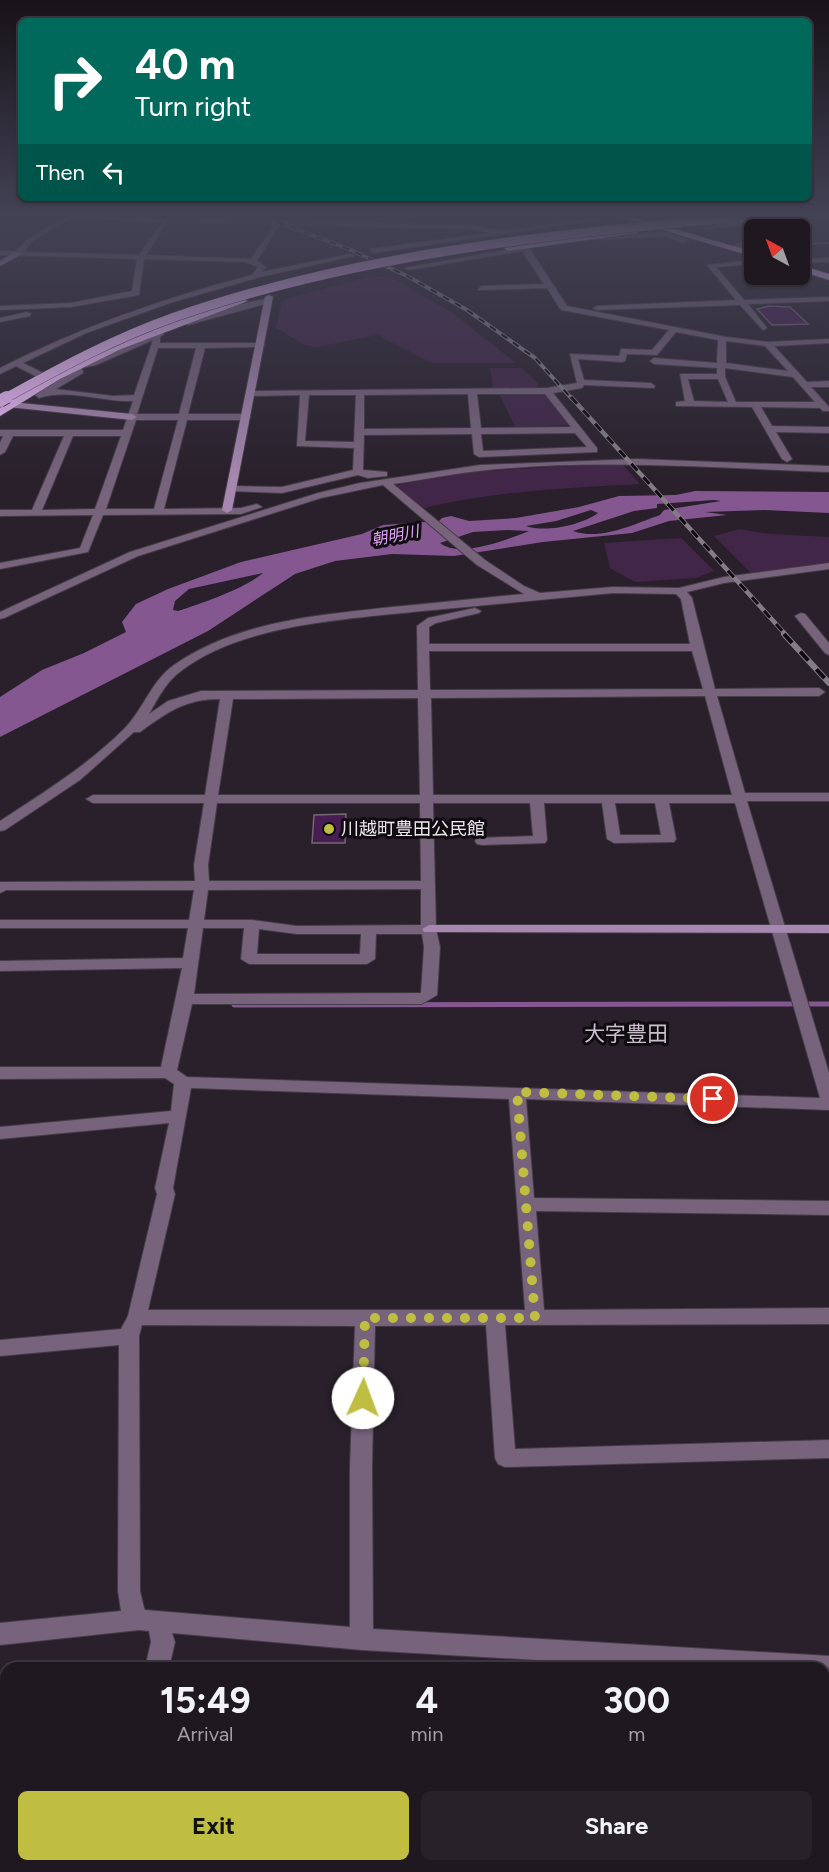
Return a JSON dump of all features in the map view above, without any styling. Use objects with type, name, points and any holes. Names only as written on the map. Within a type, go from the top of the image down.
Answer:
[{"type":"highway","points":[[75,348],[166,312],[194,304]]},
{"type":"highway","points":[[0,413],[5,403],[50,371],[115,340],[215,304]]},
{"type":"highway","points":[[5,403],[49,385],[157,330],[233,304]]},
{"type":"highway","points":[[16,379],[46,363]]},
{"type":"street","points":[[0,320],[74,304]]},
{"type":"street","points":[[0,371],[55,344],[115,319],[160,304]]},
{"type":"street","points":[[79,368],[154,341],[231,309],[249,304]]},
{"type":"street","points":[[227,510],[268,304]]},
{"type":"street","points":[[561,304],[570,309],[677,326],[686,331],[722,339],[767,343],[829,341]]},
{"type":"street","points":[[570,309],[682,304]]},
{"type":"street","points":[[744,304],[762,327],[756,333],[826,408]]},
{"type":"street","points":[[0,308],[71,305]]},
{"type":"street","points":[[666,305],[672,314]]},
{"type":"street","points":[[573,356],[622,359],[624,351],[654,353],[677,326]]},
{"type":"street","points":[[722,339],[721,377],[733,404]]},
{"type":"street","points":[[154,341],[201,346],[261,345]]},
{"type":"street","points":[[0,566],[84,550],[100,512],[127,433],[154,341]]},
{"type":"street","points":[[159,510],[201,346]]},
{"type":"street","points":[[573,356],[611,367]]},
{"type":"street","points":[[573,356],[579,380],[582,382],[651,386]]},
{"type":"street","points":[[654,361],[796,375]]},
{"type":"street","points":[[17,363],[49,385],[113,399],[138,398]]},
{"type":"street","points":[[690,404],[683,376],[721,377]]},
{"type":"street","points":[[251,393],[547,391],[579,386],[582,382]]},
{"type":"street","points":[[806,385],[829,384]]},
{"type":"street","points":[[39,396],[49,385]]},
{"type":"street","points":[[472,392],[479,454],[594,450],[547,391]]},
{"type":"street","points":[[305,394],[300,444],[359,445]]},
{"type":"street","points":[[358,472],[360,394]]},
{"type":"street","points":[[5,403],[132,417],[246,417]]},
{"type":"street","points":[[679,404],[826,408]]},
{"type":"street","points":[[755,405],[787,459]]},
{"type":"street","points":[[770,429],[829,430]]},
{"type":"street","points":[[359,432],[579,430]]},
{"type":"street","points":[[0,452],[5,433],[127,433]]},
{"type":"street","points":[[36,513],[69,434]]},
{"type":"street","points":[[691,455],[829,460]]},
{"type":"street","points":[[653,463],[733,457]]},
{"type":"street","points":[[0,616],[134,554],[347,489],[385,482],[464,470],[549,464],[653,463],[829,469]]},
{"type":"street","points":[[231,489],[282,490],[358,472],[368,475],[450,468],[464,470]]},
{"type":"street","points":[[385,482],[494,571],[522,590],[548,597]]},
{"type":"street","points":[[2,513],[227,510],[251,508],[326,488],[347,489]]},
{"type":"street","points":[[0,827],[75,777],[128,732],[141,717],[161,683],[177,668],[198,655],[253,632],[323,618],[724,580],[829,567]]},
{"type":"street","points":[[613,590],[679,591],[724,580]]},
{"type":"street","points":[[0,1073],[168,1072],[183,1082],[829,1102],[710,693],[686,598],[679,591]]},
{"type":"street","points":[[185,999],[422,999],[429,995],[432,947],[429,930],[423,626],[432,620],[548,597]]},
{"type":"street","points":[[0,609],[17,602],[26,603]]},
{"type":"street","points":[[801,616],[829,651]]},
{"type":"street","points":[[423,648],[697,646]]},
{"type":"street","points":[[128,732],[142,727],[172,704],[201,695],[819,692]]},
{"type":"street","points":[[168,1072],[185,999],[202,884],[201,865],[213,799],[227,695]]},
{"type":"street","points":[[93,799],[537,800],[829,797]]},
{"type":"street","points":[[608,799],[615,840],[669,839],[661,799]]},
{"type":"street","points":[[482,842],[540,840],[537,800]]},
{"type":"street","points":[[0,889],[1,886],[202,884],[429,885]]},
{"type":"street","points":[[0,924],[252,924],[297,930],[829,929]]},
{"type":"street","points":[[252,924],[249,959],[367,959],[369,930]]},
{"type":"street","points":[[0,966],[190,963]]},
{"type":"street","points":[[158,1662],[163,1642],[148,1622],[133,1612],[129,1591],[133,1327],[166,1194],[164,1188],[179,1116],[183,1082]]},
{"type":"street","points":[[517,1092],[535,1318]]},
{"type":"street","points":[[0,1133],[179,1116]]},
{"type":"street","points":[[525,1204],[829,1208]]},
{"type":"street","points":[[0,1348],[133,1327],[365,1318],[829,1316]]},
{"type":"street","points":[[362,1639],[361,1467],[365,1318]]},
{"type":"street","points":[[492,1318],[496,1327],[505,1458],[829,1449]]},
{"type":"street","points":[[0,1634],[148,1622],[584,1660],[654,1662]]},
{"type":"shaded area","points":[[281,304],[438,304],[454,314],[516,363],[432,363],[377,335],[317,347],[305,345],[276,328]]},
{"type":"shaded area","points":[[490,368],[522,368],[538,384],[537,388],[493,389]]},
{"type":"shaded area","points":[[499,393],[544,393],[569,425],[515,427]]},
{"type":"shaded area","points":[[622,464],[640,484],[504,494],[424,508],[396,487],[409,481],[466,473]]},
{"type":"shaded area","points":[[740,529],[769,534],[829,537],[829,565],[751,573],[714,536]]},
{"type":"shaded area","points":[[681,538],[714,571],[696,578],[635,582],[610,568],[604,543]]},
{"type":"water","name":"朝明川","points":[[695,491],[829,492],[829,513],[765,510],[705,512],[727,515],[669,521],[632,533],[543,542],[454,556],[392,554],[335,561],[295,574],[208,631],[0,737],[0,697],[42,670],[84,653],[126,632],[122,622],[136,604],[168,589],[241,562],[362,534],[383,525],[439,521],[451,516],[469,521],[516,518],[579,507],[619,496],[676,495]],"holes":[[[721,501],[664,510],[660,515],[606,533],[584,534],[573,531],[634,511],[657,508],[657,504]],[[591,510],[598,513],[583,521],[563,527],[543,529],[526,526],[556,521]],[[507,530],[529,531],[497,543],[472,548],[460,549],[440,543],[473,532]],[[263,573],[245,585],[222,595],[178,611],[173,610],[175,601],[189,589]]]},
{"type":"building","points":[[769,306],[790,307],[808,324],[772,325],[757,309]]},
{"type":"building","name":"川越町豊田公民館","points":[[346,814],[345,843],[312,843],[314,815]]},
{"type":"waterway","points":[[234,1005],[829,1004]]},
{"type":"railway","points":[[457,304],[535,358],[572,399]]},
{"type":"railway","points":[[571,397],[786,635]]},
{"type":"railway","points":[[784,634],[829,683]]},
{"type":"place","name":"川越町豊田公民館","points":[[329,829]]},
{"type":"district","name":"大字豊田","points":[[626,1034]]},
{"type":"route","points":[[363,1398],[365,1318],[535,1318],[517,1092],[713,1099]]}]
